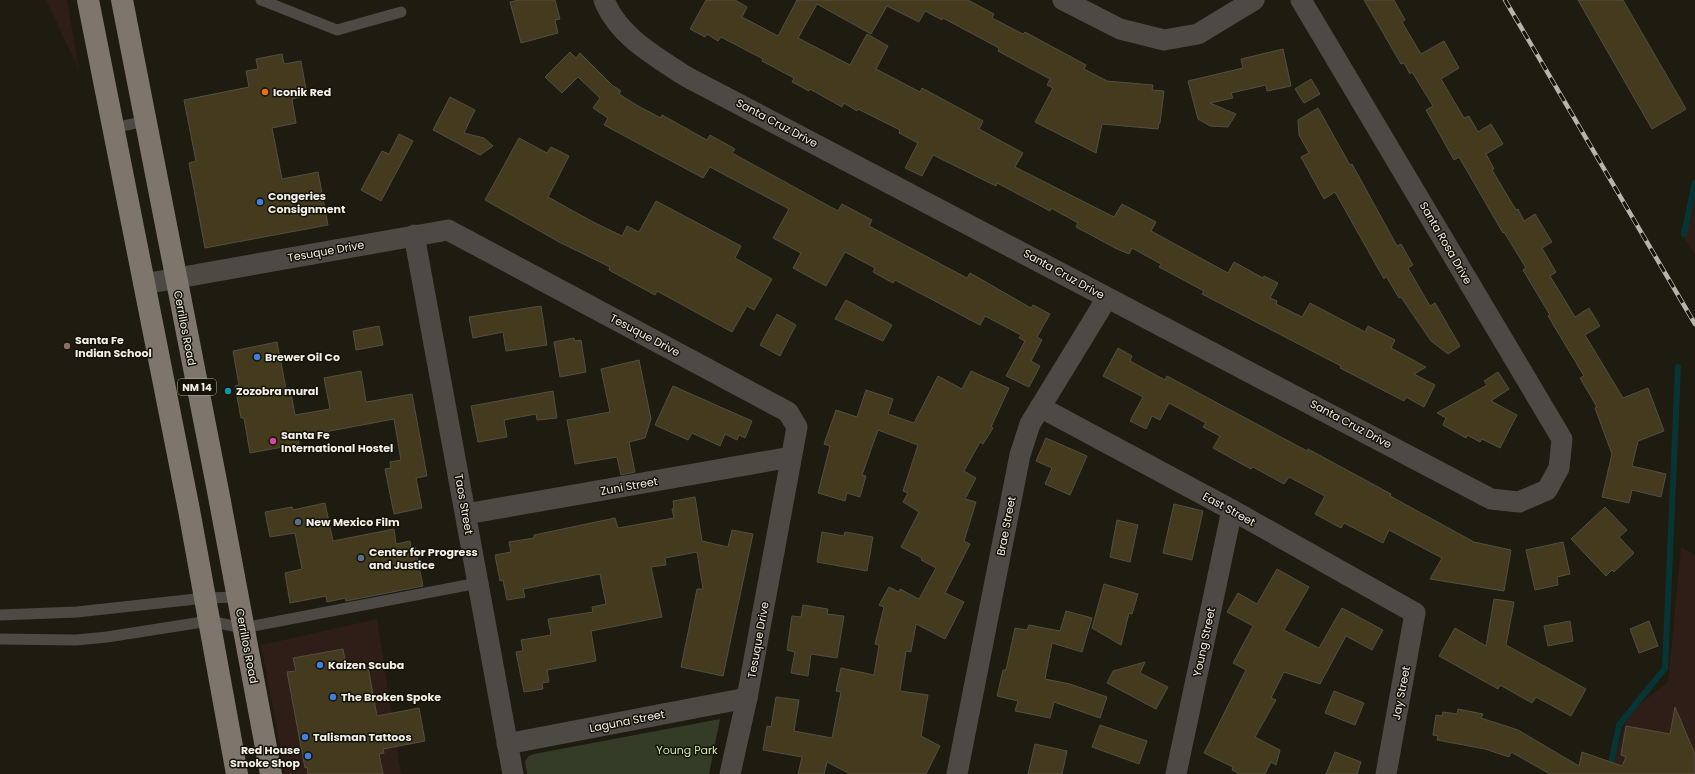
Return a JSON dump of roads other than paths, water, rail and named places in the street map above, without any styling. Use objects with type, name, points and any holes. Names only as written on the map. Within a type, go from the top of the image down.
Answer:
[{"type":"main road","name":"NM 14","points":[[88,0],[238,774]]},
{"type":"main road","name":"Cerrillos Road","points":[[122,0],[175,278],[218,491],[271,774]]},
{"type":"street","name":"Santa Cruz Drive","points":[[604,0],[609,14],[647,52],[687,77],[1491,499],[1518,502],[1547,490]]},
{"type":"street","points":[[1064,0],[1120,30],[1164,40],[1198,34],[1254,0]]},
{"type":"street","name":"Santa Rosa Drive","points":[[1301,0],[1562,439],[1559,468],[1547,490]]},
{"type":"street","name":"Tesuque Drive","points":[[144,284],[448,230],[788,412],[797,427],[747,698],[730,774]]},
{"type":"street","name":"Taos Street","points":[[414,235],[513,774]]},
{"type":"street","name":"Brae Street","points":[[957,774],[1020,455],[1030,424],[1107,298]]},
{"type":"street","name":"East Street","points":[[1040,408],[1232,510],[1415,613]]},
{"type":"street","name":"Zuni Street","points":[[466,514],[791,457]]},
{"type":"street","name":"Young Street","points":[[1176,774],[1232,510]]},
{"type":"street","name":"Jay Street","points":[[1386,774],[1415,613]]},
{"type":"street","name":"Laguna Street","points":[[507,744],[747,698]]},
{"type":"lane","points":[[260,0],[337,30],[402,12]]},
{"type":"lane","points":[[114,128],[145,121]]},
{"type":"lane","points":[[0,639],[76,640],[107,637],[209,620],[243,628],[478,584]]},
{"type":"lane","points":[[0,615],[77,612],[205,598],[237,597]]},
{"type":"waterway","points":[[1684,234],[1695,183]]},
{"type":"waterway","points":[[1609,774],[1619,725],[1665,668],[1678,367]]},
{"type":"railway","points":[[1505,0],[1695,324]]},
{"type":"place","name":"Iconik Red","points":[[265,92]]},
{"type":"place","name":"Congeries Consignment","points":[[260,202]]},
{"type":"place","name":"Santa Fe Indian School","points":[[67,346]]},
{"type":"place","name":"Brewer Oil Co","points":[[257,357]]},
{"type":"place","name":"Zozobra mural","points":[[228,391]]},
{"type":"place","name":"Santa Fe International Hostel","points":[[273,441]]},
{"type":"place","name":"New Mexico Film","points":[[298,522]]},
{"type":"place","name":"Center for Progress and Justice","points":[[361,558]]},
{"type":"place","name":"Kaizen Scuba","points":[[320,665]]},
{"type":"place","name":"The Broken Spoke","points":[[333,697]]},
{"type":"place","name":"Talisman Tattoos","points":[[305,737]]},
{"type":"place","name":"Red House Smoke Shop","points":[[308,756]]},
{"type":"park label","name":"Young Park","points":[[687,750]]}]
